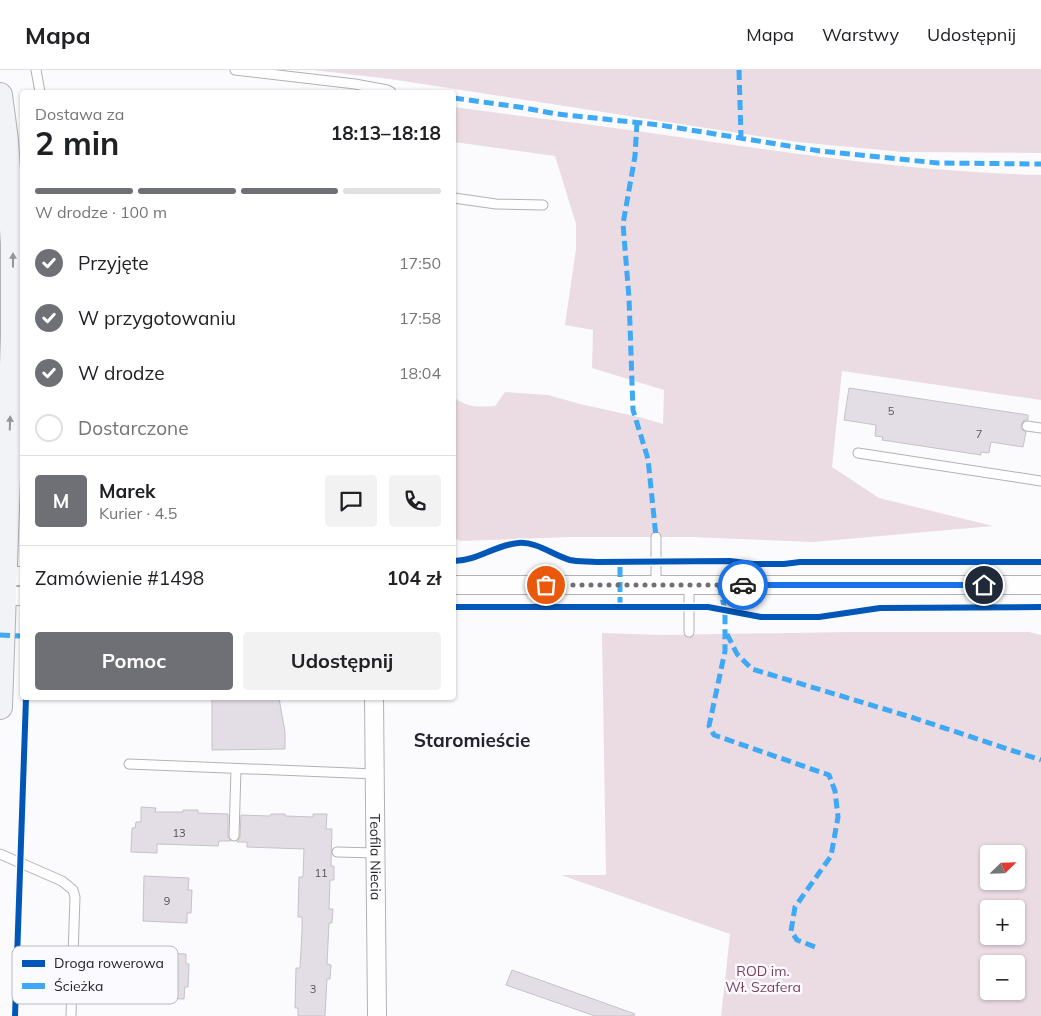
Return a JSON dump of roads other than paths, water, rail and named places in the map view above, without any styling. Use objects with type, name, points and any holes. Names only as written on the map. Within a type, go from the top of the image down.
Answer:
[{"type":"main road","points":[[0,94],[6,140],[13,244],[9,586],[0,707]]},
{"type":"street","points":[[456,585],[1041,585]]},
{"type":"street","name":"Teofila Niecia","points":[[374,700],[376,1016]]},
{"type":"lane","points":[[36,70],[40,90]]},
{"type":"lane","points":[[235,70],[355,84],[387,90]]},
{"type":"lane","points":[[456,198],[496,204],[543,205]]},
{"type":"lane","points":[[1027,426],[1041,428]]},
{"type":"lane","points":[[858,453],[1041,481]]},
{"type":"lane","points":[[656,537],[656,585]]},
{"type":"lane","points":[[689,585],[689,632]]},
{"type":"lane","points":[[129,764],[375,774]]},
{"type":"lane","points":[[234,836],[236,768]]},
{"type":"lane","points":[[337,852],[375,853]]},
{"type":"lane","points":[[0,854],[62,881],[73,890],[75,897],[73,946]]},
{"type":"district","name":"Staromieście","points":[[472,740]]},
{"type":"park label","name":"ROD im. Wł. Szafera","points":[[763,980]]}]
